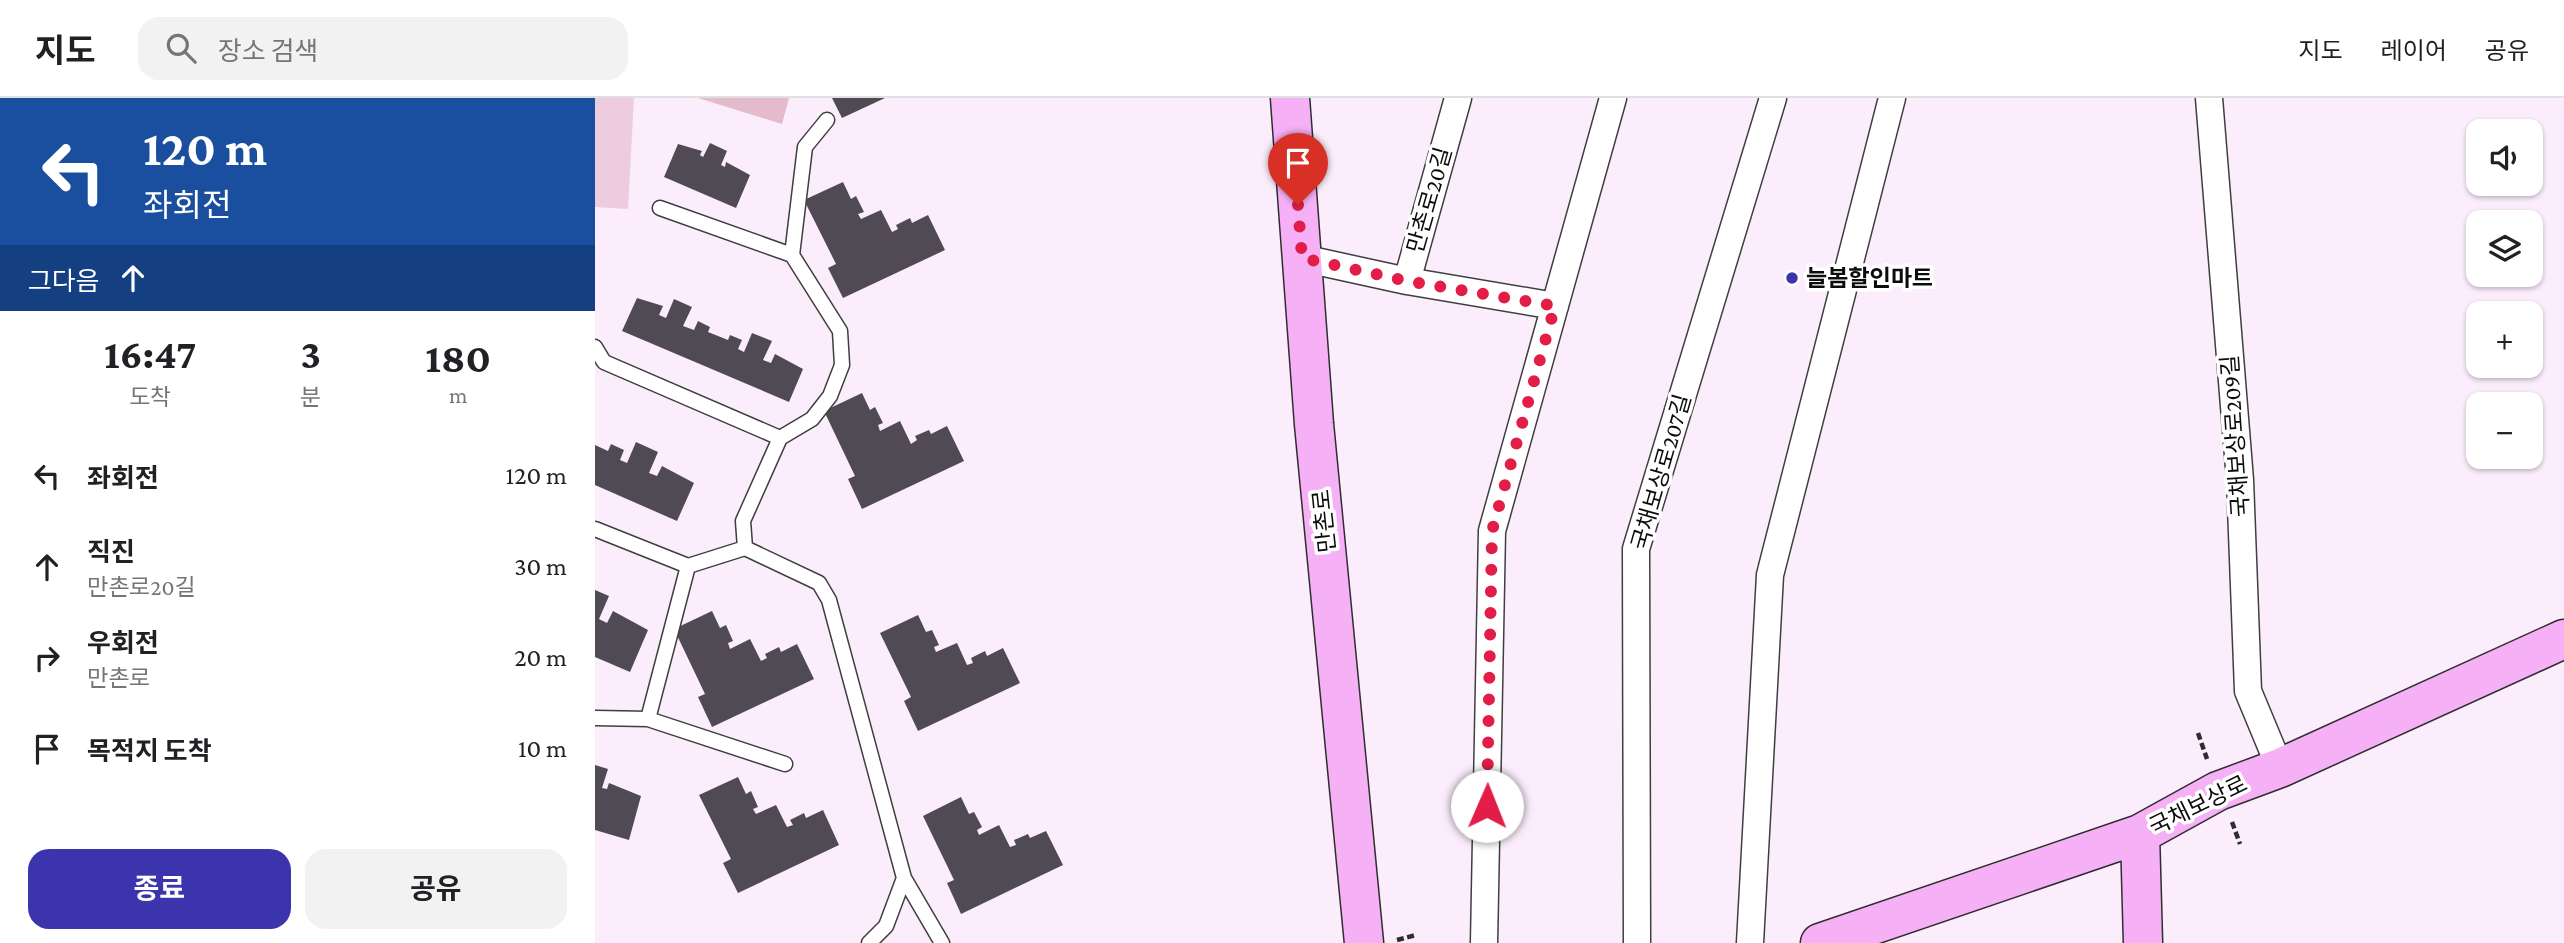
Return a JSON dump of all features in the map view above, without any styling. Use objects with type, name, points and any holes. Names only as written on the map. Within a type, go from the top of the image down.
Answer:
[{"type":"main road","name":"만촌로","points":[[1290,98],[1315,438],[1364,943]]},
{"type":"main road","name":"국채보상로","points":[[1820,943],[2140,834],[2218,791],[2280,768],[2564,639]]},
{"type":"main road","points":[[2140,834],[2143,943]]},
{"type":"street","name":"만촌로20길","points":[[1302,258],[1407,281],[1458,98]]},
{"type":"street","points":[[1485,943],[1492,531],[1613,98]]},
{"type":"street","name":"국채보상로207길","points":[[1637,943],[1636,549],[1773,98]]},
{"type":"street","points":[[1750,943],[1770,575],[1892,98]]},
{"type":"street","name":"국채보상로209길","points":[[2209,98],[2240,480],[2248,691],[2280,768]]},
{"type":"street","points":[[1407,281],[1555,306]]},
{"type":"lane","points":[[792,255],[805,147],[827,120]]},
{"type":"lane","points":[[660,208],[792,255],[841,331],[842,365],[830,396],[812,419],[780,438],[743,521],[745,548]]},
{"type":"lane","points":[[595,347],[604,362],[780,438]]},
{"type":"lane","points":[[595,529],[688,566],[745,548],[819,583],[829,600],[904,878],[926,910],[942,943]]},
{"type":"lane","points":[[648,719],[688,566]]},
{"type":"lane","points":[[595,719],[648,719],[785,764]]},
{"type":"lane","points":[[869,943],[886,926],[904,878]]},
{"type":"path","points":[[1387,943],[1416,935]]},
{"type":"shaded area","points":[[595,98],[634,98],[628,209],[595,207]]},
{"type":"shaded area","points":[[698,98],[789,98],[782,124]]},
{"type":"building","points":[[832,98],[885,98],[842,118]]},
{"type":"building","points":[[710,143],[727,151],[721,165],[725,167],[726,162],[750,175],[736,208],[664,177],[678,144],[702,151],[700,155],[703,157]]},
{"type":"building","points":[[843,182],[851,199],[856,196],[864,212],[858,214],[861,219],[881,210],[892,232],[898,229],[896,225],[910,218],[912,223],[928,215],[945,250],[843,298],[828,268],[836,264],[804,200]]},
{"type":"building","points":[[637,298],[663,306],[659,315],[666,318],[674,299],[692,307],[683,326],[694,330],[698,321],[710,327],[708,332],[728,340],[730,335],[742,340],[738,349],[744,352],[752,333],[772,341],[763,360],[771,363],[775,354],[803,369],[789,402],[622,331]]},
{"type":"building","points":[[862,393],[870,410],[875,407],[883,423],[878,425],[880,431],[900,421],[911,444],[917,440],[915,436],[929,430],[931,434],[947,426],[964,461],[862,509],[848,479],[855,476],[824,411]]},
{"type":"building","points":[[636,442],[658,452],[649,473],[657,476],[662,466],[694,483],[677,521],[595,485],[595,445],[608,451],[611,444],[624,450],[620,460],[627,463]]},
{"type":"building","points":[[595,590],[609,596],[599,619],[607,623],[613,611],[648,630],[630,672],[595,657]]},
{"type":"building","points":[[712,611],[720,628],[726,625],[733,641],[728,643],[730,649],[750,639],[761,661],[767,658],[765,654],[779,647],[781,652],[797,644],[814,679],[712,727],[698,697],[705,694],[674,629]]},
{"type":"building","points":[[918,615],[926,632],[932,630],[939,645],[934,647],[936,652],[957,643],[967,665],[973,663],[971,658],[985,651],[987,656],[1003,648],[1020,683],[918,731],[904,701],[911,697],[880,633]]},
{"type":"building","points":[[595,765],[608,769],[602,788],[607,789],[609,783],[641,796],[629,840],[595,830]]},
{"type":"building","points":[[738,777],[746,794],[751,791],[758,807],[753,809],[756,814],[776,805],[787,827],[793,825],[790,820],[804,813],[806,818],[823,810],[839,845],[738,893],[723,863],[731,859],[699,795]]},
{"type":"building","points":[[961,797],[969,814],[974,812],[982,827],[977,830],[979,835],[999,825],[1010,847],[1016,845],[1014,840],[1028,834],[1030,838],[1046,831],[1063,865],[961,914],[947,883],[954,880],[923,816]]},
{"type":"place","name":"늘봄할인마트","points":[[1792,278]]},
{"type":"route","points":[[1298,205],[1302,258],[1407,281],[1555,306],[1492,531],[1487,806]]}]
